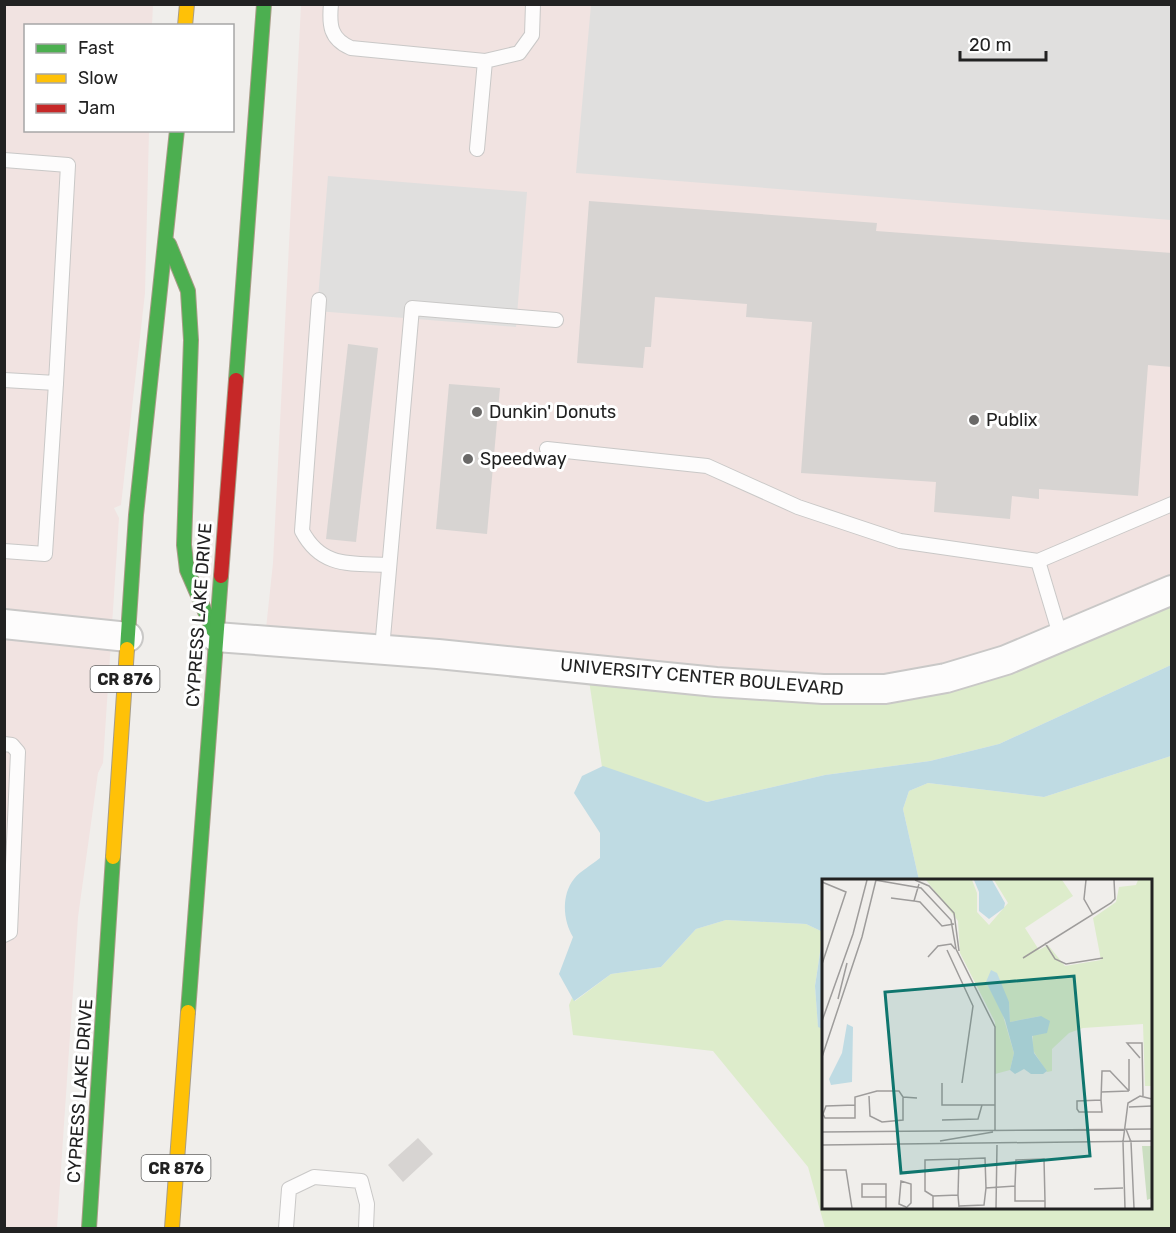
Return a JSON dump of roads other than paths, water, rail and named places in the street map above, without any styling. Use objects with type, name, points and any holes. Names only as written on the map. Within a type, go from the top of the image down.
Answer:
[{"type":"main road","points":[[185,24],[187,4]]},
{"type":"main road","name":"CYPRESS LAKE DRIVE","points":[[172,1228],[264,4]]},
{"type":"main road","name":"CYPRESS LAKE DRIVE","points":[[89,1228],[136,515],[177,132]]},
{"type":"main road","points":[[167,240],[188,291],[191,340],[184,545],[187,570],[216,637]]},
{"type":"street","name":"UNIVERSITY CENTER BOULEVARD","points":[[216,637],[382,649],[716,682],[823,689],[885,689],[917,685],[972,672],[1061,638],[1172,590]]},
{"type":"street","points":[[4,624],[128,637]]},
{"type":"lane","points":[[331,4],[332,33],[340,44],[351,48],[485,61],[519,53],[532,35],[533,4]]},
{"type":"lane","points":[[477,149],[485,61]]},
{"type":"lane","points":[[4,160],[68,165],[45,554],[4,551]]},
{"type":"lane","points":[[319,300],[302,531],[320,555],[332,561],[389,565]]},
{"type":"lane","points":[[382,649],[412,308],[556,320]]},
{"type":"lane","points":[[4,380],[56,383]]},
{"type":"lane","points":[[547,449],[707,466],[798,507],[900,541],[1038,561],[1172,504]]},
{"type":"lane","points":[[1038,561],[1061,638]]},
{"type":"lane","points":[[4,744],[12,745],[18,752],[10,932],[4,935]]},
{"type":"lane","points":[[286,1228],[289,1189],[314,1177],[361,1181],[367,1204],[366,1228]]},
{"type":"water","points":[[1171,665],[1171,756],[1044,797],[928,783],[909,791],[903,809],[919,879],[822,879],[822,932],[806,924],[726,920],[696,929],[661,967],[611,974],[574,1001],[559,974],[573,937],[565,916],[565,900],[570,885],[577,876],[600,858],[600,833],[574,793],[582,776],[603,766],[707,802],[825,775],[930,761],[999,744]]},
{"type":"water","points":[[822,940],[822,1028],[818,1027],[815,986]]},
{"type":"place","name":"Dunkin' Donuts","points":[[477,412]]},
{"type":"place","name":"Publix","points":[[974,420]]},
{"type":"place","name":"Speedway","points":[[468,459]]}]
